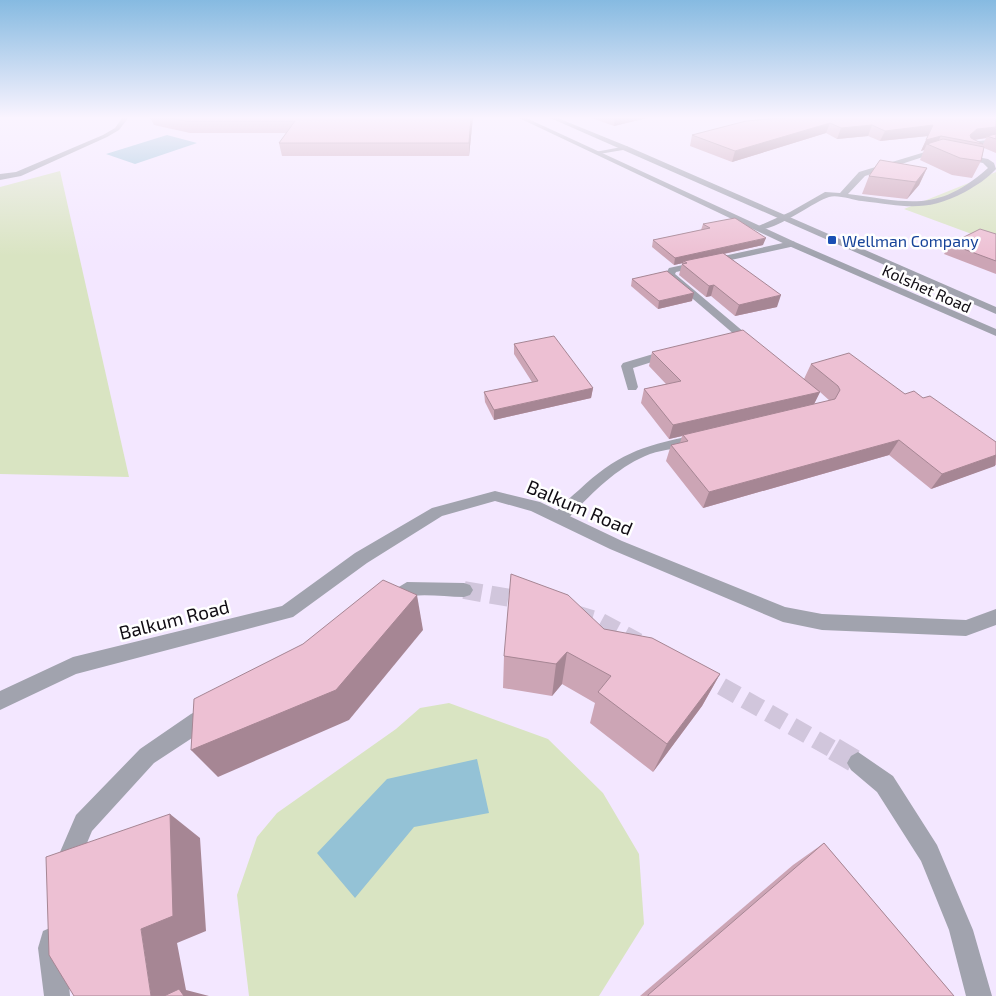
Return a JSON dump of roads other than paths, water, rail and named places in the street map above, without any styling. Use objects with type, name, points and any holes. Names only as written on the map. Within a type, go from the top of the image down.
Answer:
[{"type":"street","points":[[0,177],[18,174],[42,163]]},
{"type":"street","name":"Kolshet Road","points":[[623,163],[792,244],[996,333]]},
{"type":"street","name":"Kolshet Road","points":[[663,163],[996,311]]},
{"type":"street","points":[[842,196],[862,174],[895,163]]},
{"type":"street","points":[[758,228],[793,214],[828,194],[908,204],[928,204],[942,201],[977,182],[992,169],[989,163]]},
{"type":"street","points":[[764,355],[670,275],[672,270],[792,244]]},
{"type":"street","points":[[723,340],[742,336]]},
{"type":"street","points":[[632,387],[627,366],[638,361],[685,349]]},
{"type":"street","points":[[560,518],[582,494],[631,457],[646,451],[701,438]]},
{"type":"street","name":"Balkum Road","points":[[0,702],[73,666],[287,612],[361,558],[438,512],[495,496],[535,506],[616,545],[783,614],[822,622],[966,628],[996,617]]},
{"type":"street","points":[[376,614],[395,595],[407,589],[464,590]]},
{"type":"street","points":[[60,884],[84,823],[147,756],[198,721],[231,704]]},
{"type":"street","points":[[858,763],[885,784],[929,853],[961,930],[979,996]]},
{"type":"street","points":[[55,921],[50,948],[57,996]]},
{"type":"water","points":[[477,759],[489,813],[414,827],[355,898],[317,853],[387,779]]},
{"type":"tunnel","points":[[464,590],[528,601]]},
{"type":"tunnel","points":[[575,614],[599,621],[638,642]]},
{"type":"tunnel","points":[[698,673],[836,751]]},
{"type":"tunnel","points":[[834,749],[858,763]]},
{"type":"place","name":"Wellman Company","points":[[832,240]]}]
